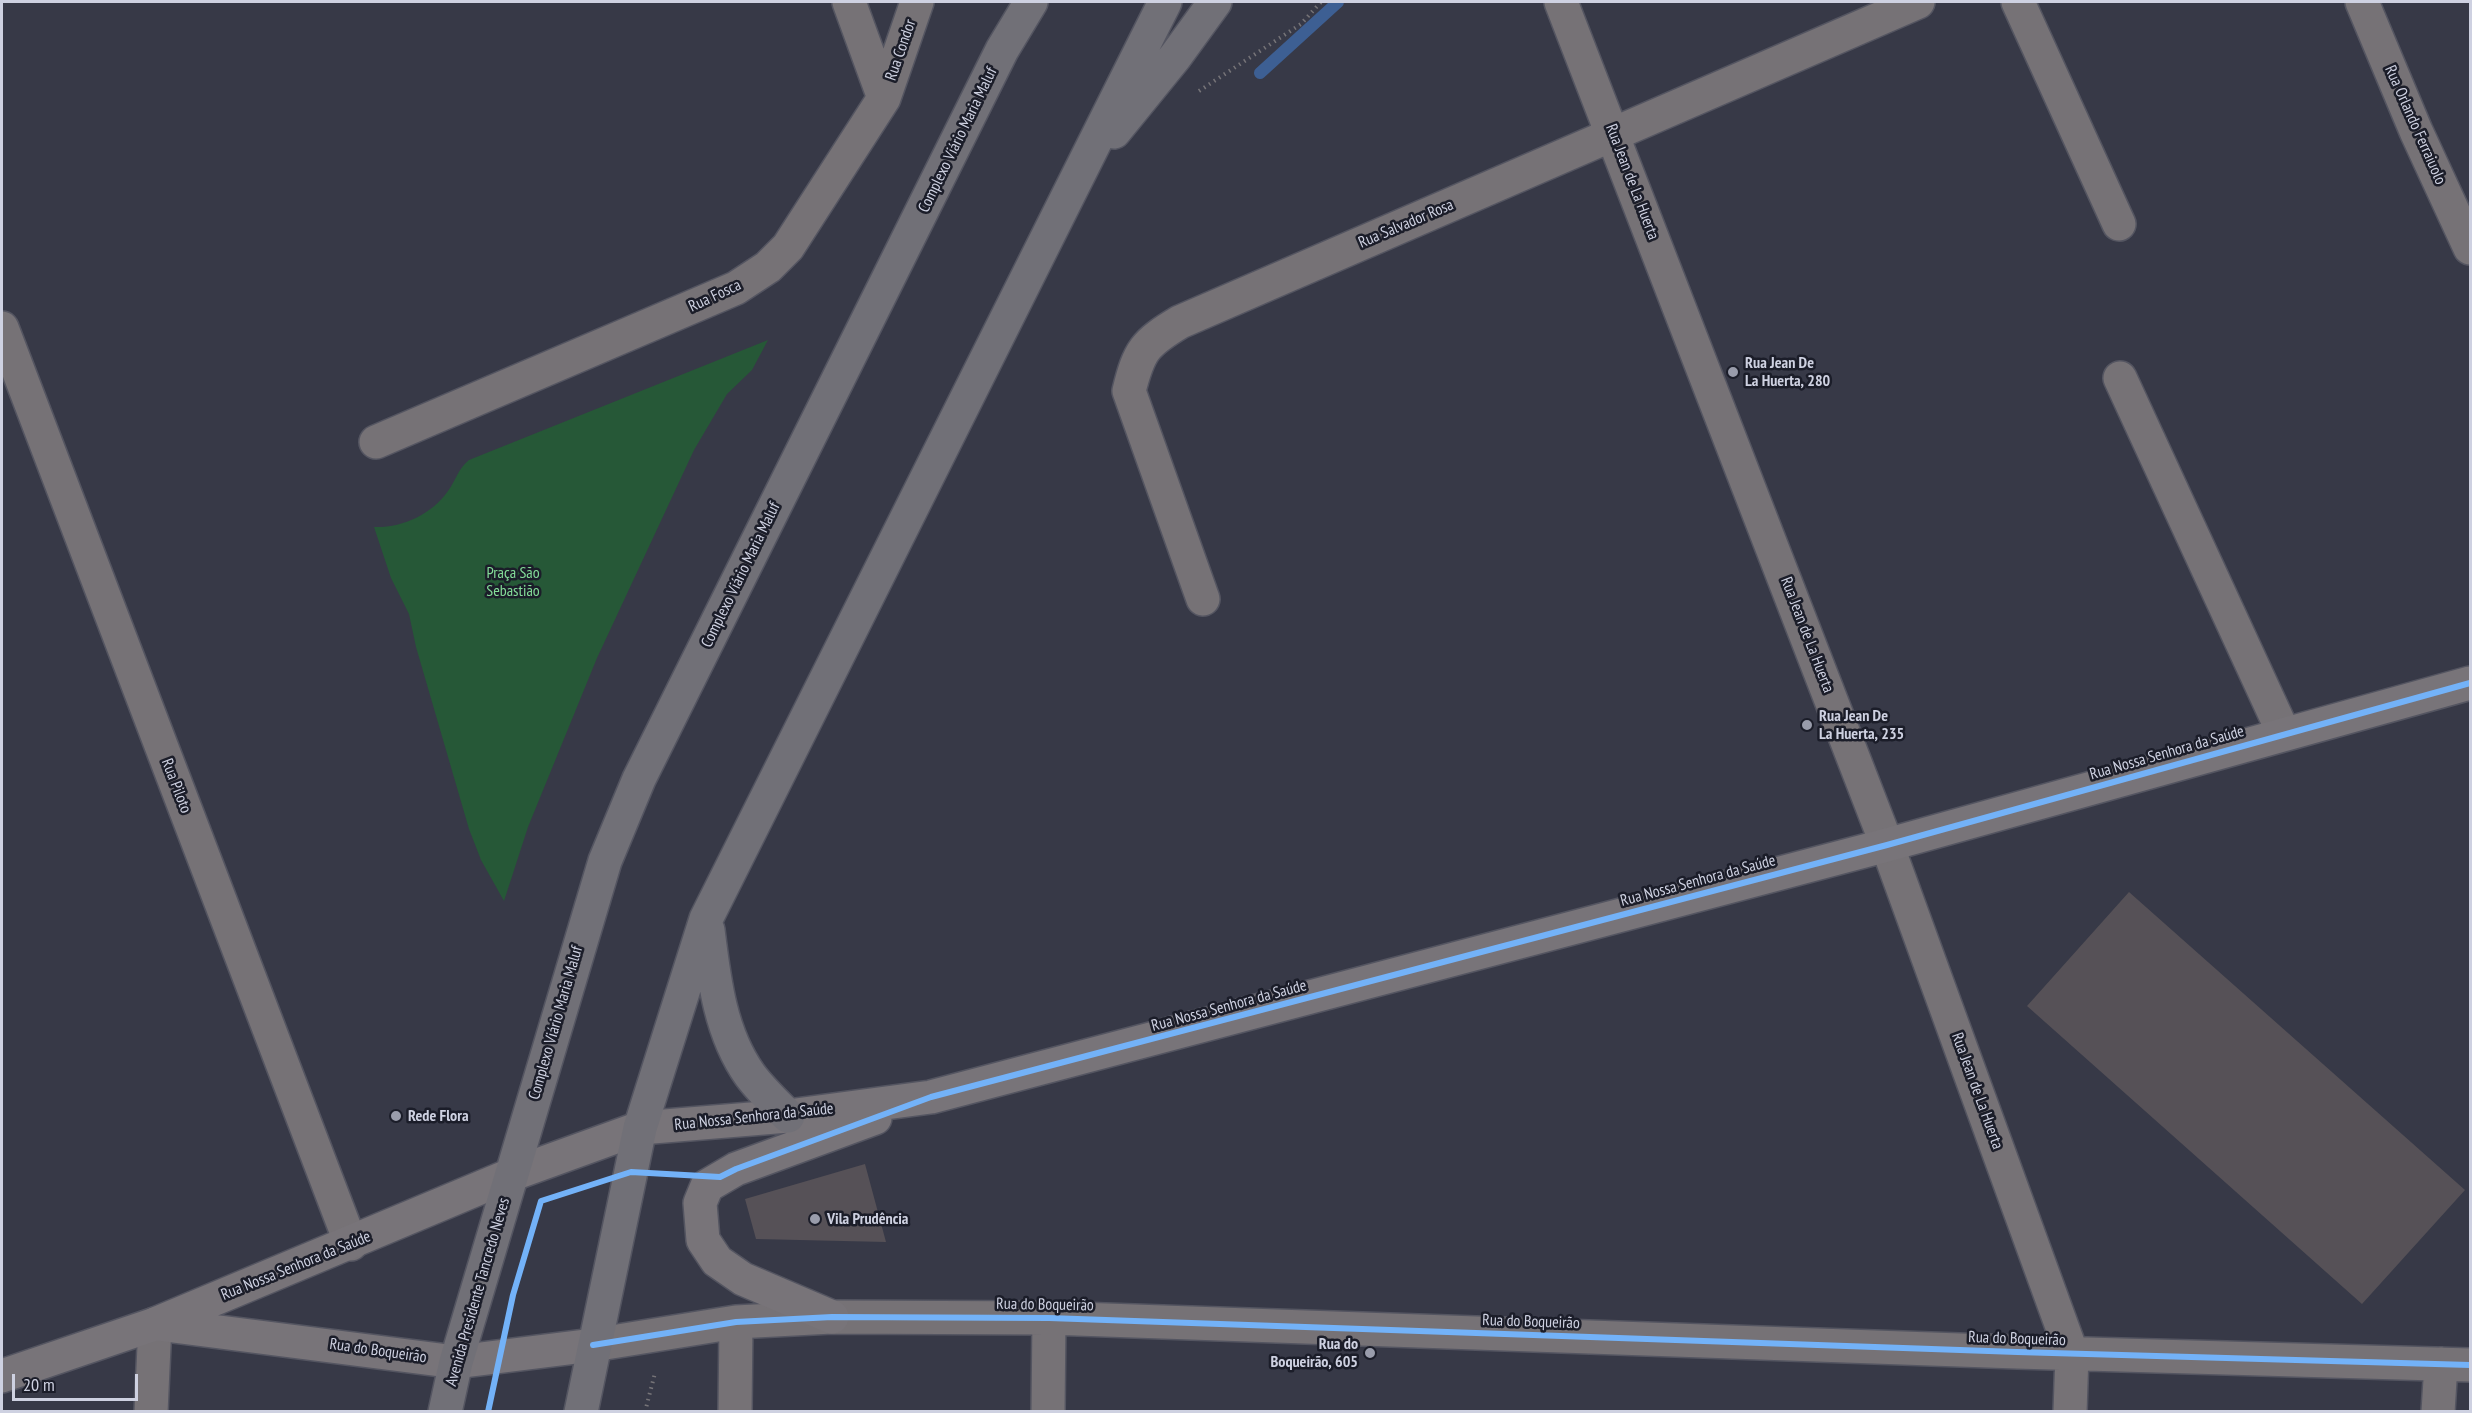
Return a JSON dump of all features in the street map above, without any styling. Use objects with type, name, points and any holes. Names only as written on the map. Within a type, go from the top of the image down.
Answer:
[{"type":"highway","points":[[1002,50],[1010,2]]},
{"type":"highway","name":"Complexo Viário Maria Maluf","points":[[513,1174],[605,861],[639,779],[1002,50],[1031,2]]},
{"type":"highway","points":[[581,1412],[593,1345],[640,1128],[706,919],[1165,2]]},
{"type":"highway","points":[[1075,180],[1175,57],[1215,2]]},
{"type":"highway","points":[[706,919],[715,991],[733,1042],[750,1074],[788,1116]]},
{"type":"highway","name":"Avenida Presidente Tancredo Neves","points":[[445,1412],[456,1362],[513,1174]]},
{"type":"main road","name":"Rua Nossa Senhora da Saúde","points":[[2,1376],[155,1324],[351,1244],[513,1174],[640,1128],[788,1116],[931,1097],[1887,845],[2470,683]]},
{"type":"main road","points":[[832,1317],[743,1279],[717,1261],[703,1240],[700,1226],[700,1203],[707,1186],[736,1169],[931,1097]]},
{"type":"main road","name":"Rua do Boqueirão","points":[[155,1324],[456,1362],[593,1345]]},
{"type":"street","points":[[849,2],[884,98]]},
{"type":"street","name":"Rua Condor","points":[[884,98],[917,2]]},
{"type":"street","name":"Rua Jean de La Huerta","points":[[1561,2],[1614,134],[1887,845],[2072,1354],[2070,1412]]},
{"type":"street","name":"Rua Salvador Rosa","points":[[1203,600],[1130,391],[1136,362],[1152,339],[1191,317],[1918,2]]},
{"type":"street","points":[[2018,2],[2120,224]]},
{"type":"street","name":"Rua Orlando Ferraiuolo","points":[[2362,2],[2416,130],[2470,248]]},
{"type":"street","name":"Rua Fosca","points":[[376,442],[736,288],[768,267],[788,247],[884,98]]},
{"type":"street","name":"Rua Piloto","points":[[2,328],[351,1244]]},
{"type":"street","points":[[2120,378],[2284,734]]},
{"type":"street","name":"Rua do Boqueirão","points":[[593,1345],[736,1322],[832,1317],[1049,1318],[2072,1354],[2456,1364]]},
{"type":"street","points":[[1048,1412],[1049,1318]]},
{"type":"street","points":[[735,1412],[736,1322]]},
{"type":"street","points":[[151,1412],[155,1324]]},
{"type":"street","points":[[2438,1412],[2456,1364]]},
{"type":"green space","name":"Praça São Sebastião","points":[[768,340],[752,370],[727,394],[694,450],[597,658],[528,827],[504,901],[481,860],[469,829],[416,647],[409,614],[391,578],[374,527],[405,522],[433,507],[451,487],[462,467],[469,460]]},
{"type":"building","points":[[2129,892],[2465,1190],[2362,1304],[2027,1006]]},
{"type":"building","name":"Vila Prudência","points":[[865,1164],[886,1242],[756,1239],[745,1199]]},
{"type":"waterway","points":[[1260,73],[1338,2]]},
{"type":"cycle path","points":[[488,1412],[513,1295],[541,1201],[631,1172],[720,1177],[736,1169],[931,1097],[1887,845],[2470,683]]},
{"type":"cycle path","points":[[593,1345],[736,1322],[832,1317],[1049,1318],[2017,1352],[2470,1365]]},
{"type":"place","name":"Rua Jean De La Huerta, 280","points":[[1733,372]]},
{"type":"place","name":"Rua Jean De La Huerta, 235","points":[[1807,725]]},
{"type":"place","name":"Rede Flora","points":[[396,1116]]},
{"type":"place","name":"Vila Prudência","points":[[815,1219]]},
{"type":"place","name":"Rua do Boqueirão, 605","points":[[1370,1353]]}]
